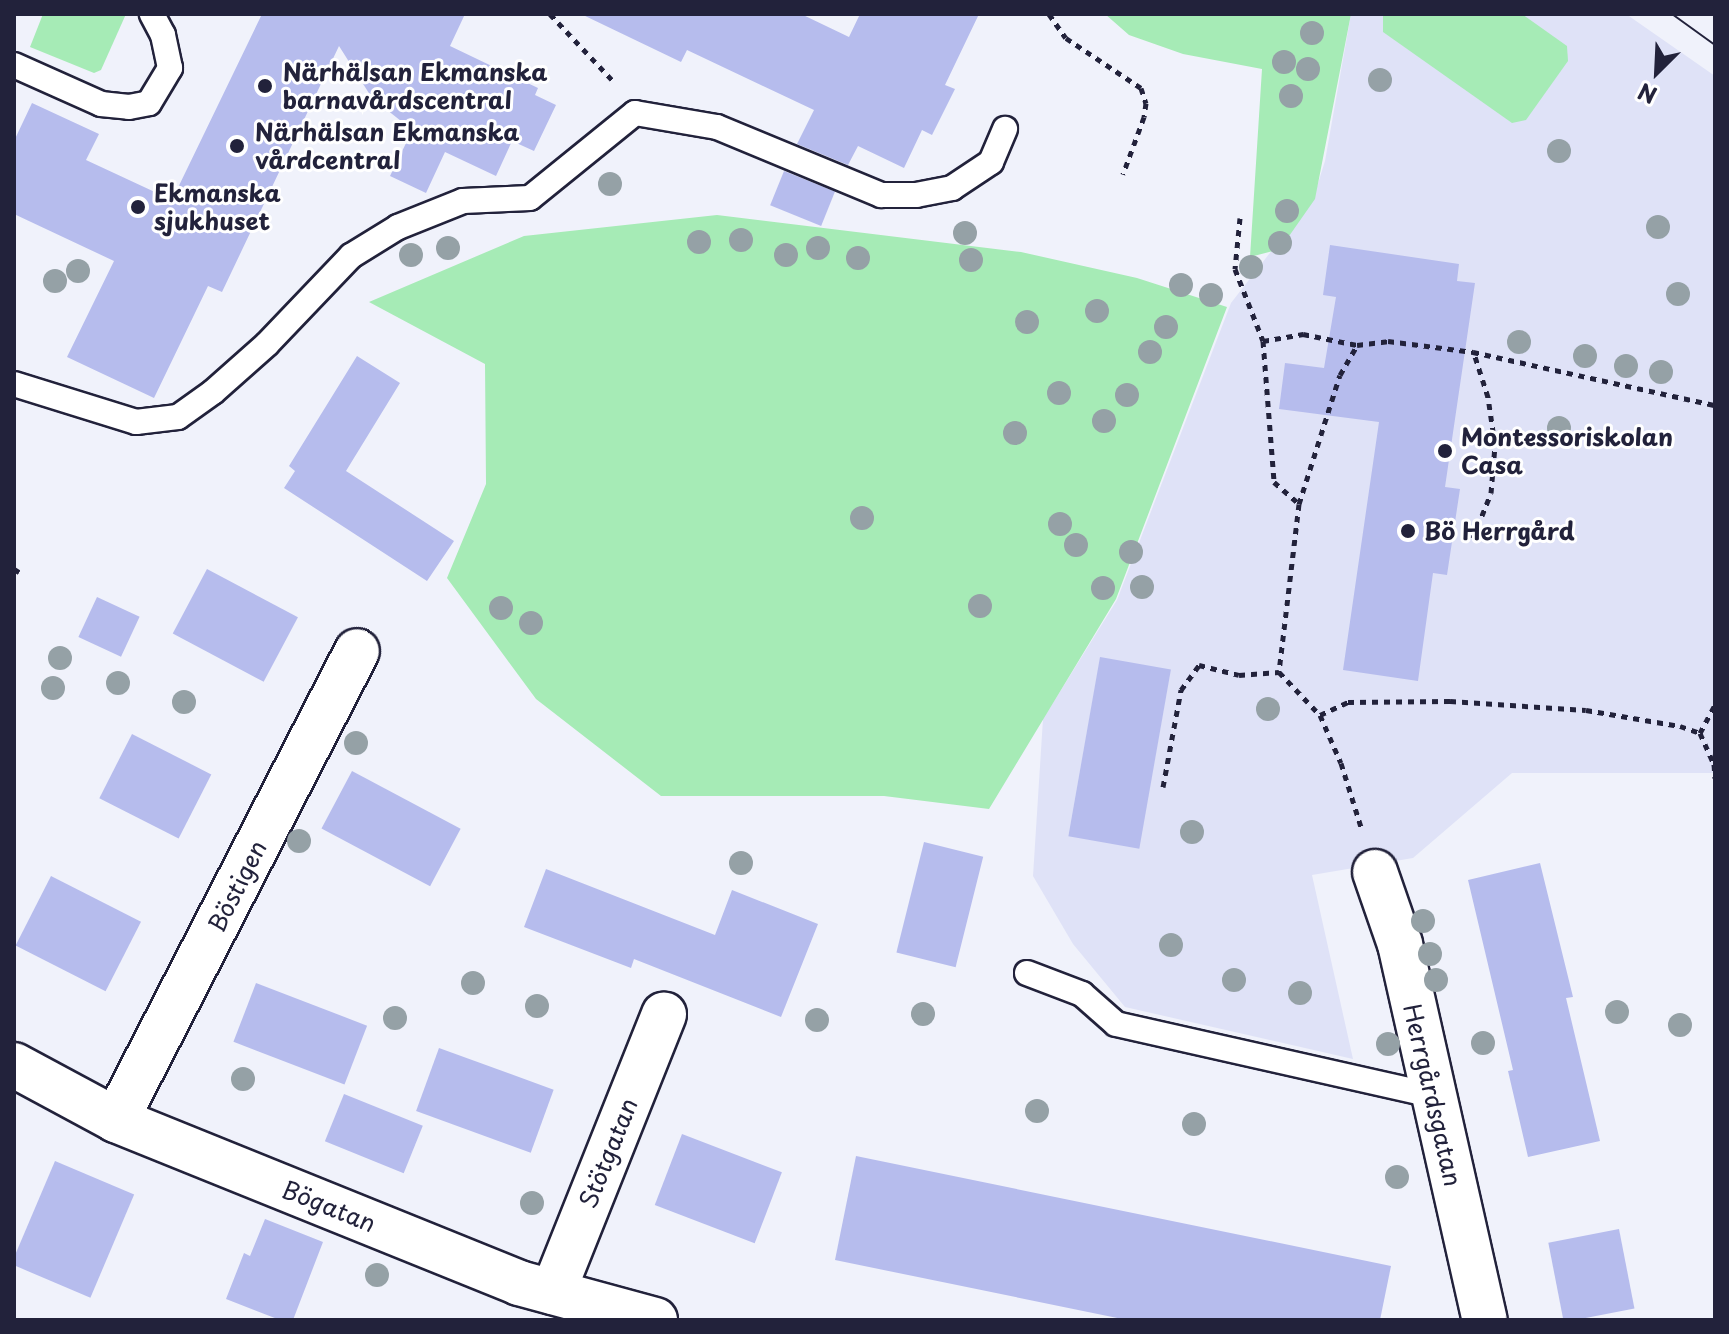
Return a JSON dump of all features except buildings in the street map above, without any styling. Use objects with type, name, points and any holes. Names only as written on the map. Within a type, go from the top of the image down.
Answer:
[{"type":"street","name":"Böstigen","points":[[116,1120],[357,651]]},
{"type":"street","name":"Herrgårdsgatan","points":[[1375,872],[1387,946],[1431,1095],[1485,1320]]},
{"type":"street","name":"Stötgatan","points":[[534,1298],[664,1014]]},
{"type":"street","name":"Bögatan","points":[[14,1065],[116,1120],[534,1298],[655,1320]]},
{"type":"lane","points":[[14,65],[101,104],[129,107],[149,103],[170,68],[163,35],[152,14]]},
{"type":"lane","points":[[14,384],[136,422],[178,417],[213,392],[267,344],[351,256],[398,227],[463,201],[530,198],[635,113],[717,127],[881,195],[916,195],[952,188],[991,162],[1005,129]]},
{"type":"lane","points":[[1027,973],[1082,994],[1116,1024],[1431,1095]]},
{"type":"path","points":[[550,14],[611,78],[635,113]]},
{"type":"path","points":[[1049,14],[1066,38],[1141,88],[1146,103],[1144,117],[1123,174]]},
{"type":"path","points":[[1240,218],[1235,269],[1263,341],[1274,482],[1299,504]]},
{"type":"path","points":[[1263,341],[1303,334],[1357,345],[1388,341],[1473,352],[1715,405]]},
{"type":"path","points":[[1279,672],[1299,504],[1340,375],[1357,345]]},
{"type":"path","points":[[1473,352],[1488,397],[1495,445],[1491,493],[1473,538]]},
{"type":"path","points":[[1163,787],[1181,690],[1199,665],[1239,675],[1279,672]]},
{"type":"path","points":[[1279,672],[1320,715],[1341,763],[1375,872]]},
{"type":"path","points":[[1320,715],[1348,702],[1450,701],[1586,710],[1680,726],[1700,733],[1714,764],[1715,778]]},
{"type":"path","points":[[1700,733],[1715,705]]},
{"type":"shaded area","name":"Montessoriskolan Casa","points":[[1351,14],[1626,14],[1715,76],[1715,773],[1512,773],[1413,858],[1312,875],[1353,1059],[1125,1007],[1073,944],[1033,876],[1043,719],[1117,600],[1231,303],[1314,196],[1325,161]]},
{"type":"green space","points":[[43,14],[126,14],[101,70],[94,73],[30,47]]},
{"type":"green space","points":[[1105,14],[1351,14],[1315,199],[1280,249],[1250,257],[1262,69],[1183,54],[1129,35]]},
{"type":"green space","points":[[1383,14],[1522,14],[1567,46],[1568,61],[1526,120],[1512,123],[1383,32]]},
{"type":"green space","points":[[717,215],[1021,252],[1137,278],[1227,307],[1116,599],[989,809],[884,796],[661,796],[536,699],[447,578],[486,484],[485,364],[369,302],[524,236]]},
{"type":"tram line","points":[[1672,14],[1715,45]]},
{"type":"place","name":"Närhälsan Ekmanska barnavårdscentral","points":[[265,86]]},
{"type":"place","name":"Närhälsan Ekmanska vårdcentral","points":[[237,146]]},
{"type":"place","name":"Ekmanska sjukhuset","points":[[138,207]]},
{"type":"place","name":"Montessoriskolan Casa","points":[[1445,451]]},
{"type":"place","name":"Bö Herrgård","points":[[1408,531]]}]
